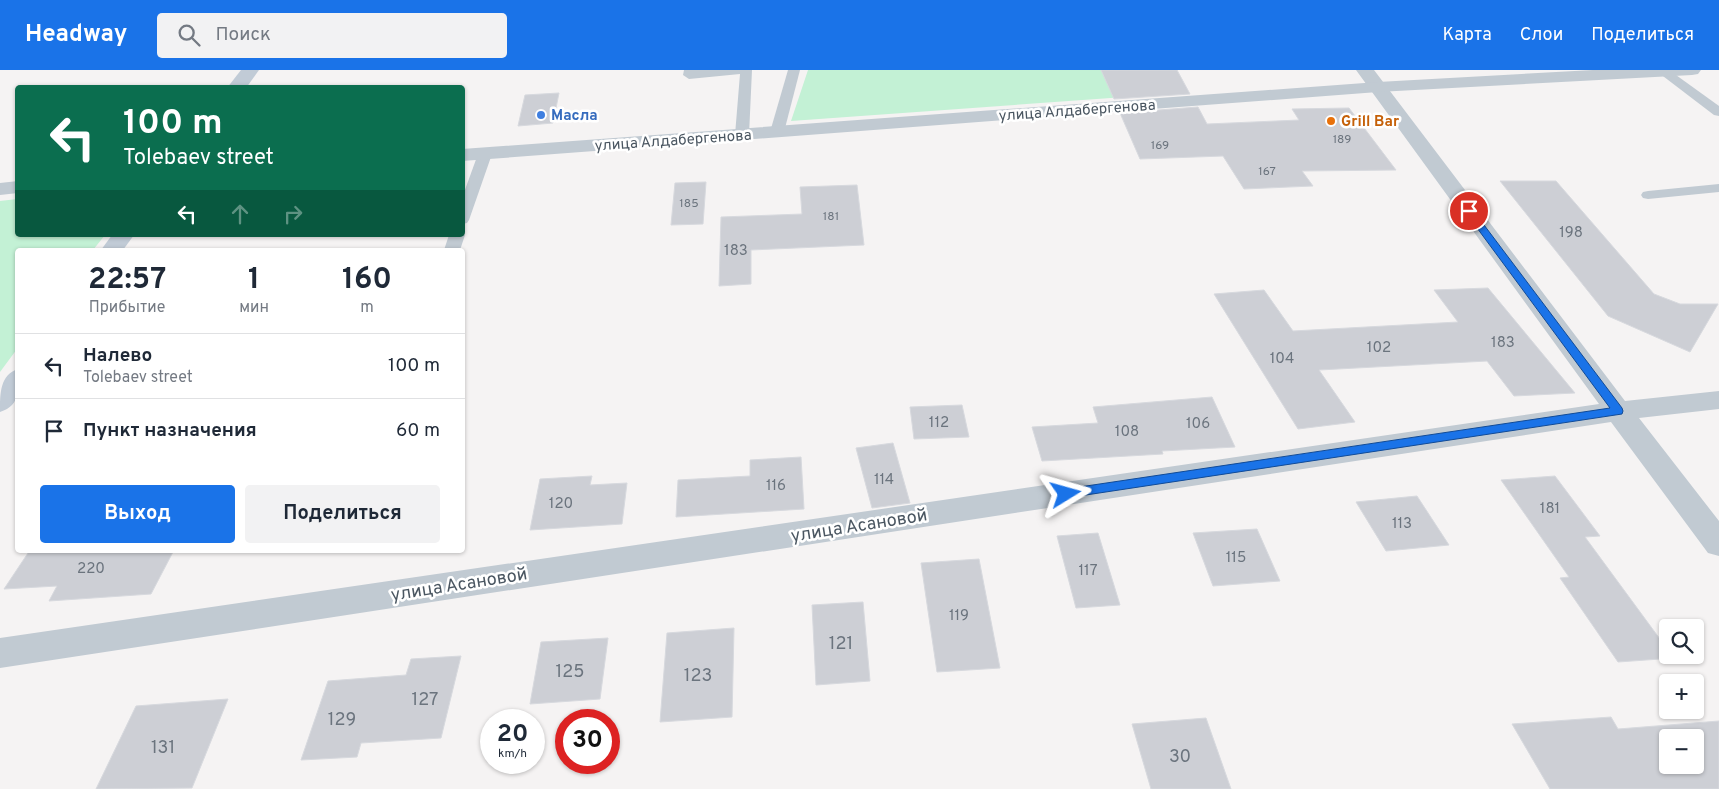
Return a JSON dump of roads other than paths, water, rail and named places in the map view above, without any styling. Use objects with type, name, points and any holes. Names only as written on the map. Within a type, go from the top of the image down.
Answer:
[{"type":"main road","points":[[238,85],[250,70]]},
{"type":"main road","points":[[113,248],[122,237]]},
{"type":"main road","points":[[0,402],[15,382]]},
{"type":"street","name":"улица Алдабергенова","points":[[465,156],[742,135],[1371,79],[1692,70]]},
{"type":"street","points":[[1371,79],[1719,544]]},
{"type":"street","points":[[0,189],[15,188]]},
{"type":"street","name":"улица Асановой","points":[[0,653],[1618,411],[1719,400]]},
{"type":"lane","points":[[690,70],[689,75],[746,70],[742,135]]},
{"type":"lane","points":[[777,132],[794,70]]},
{"type":"lane","points":[[1662,71],[1719,112]]},
{"type":"lane","points":[[465,211],[484,154]]},
{"type":"lane","points":[[1648,195],[1719,188]]},
{"type":"place","name":"Масла","points":[[541,115]]},
{"type":"place","name":"Grill Bar","points":[[1331,121]]}]
